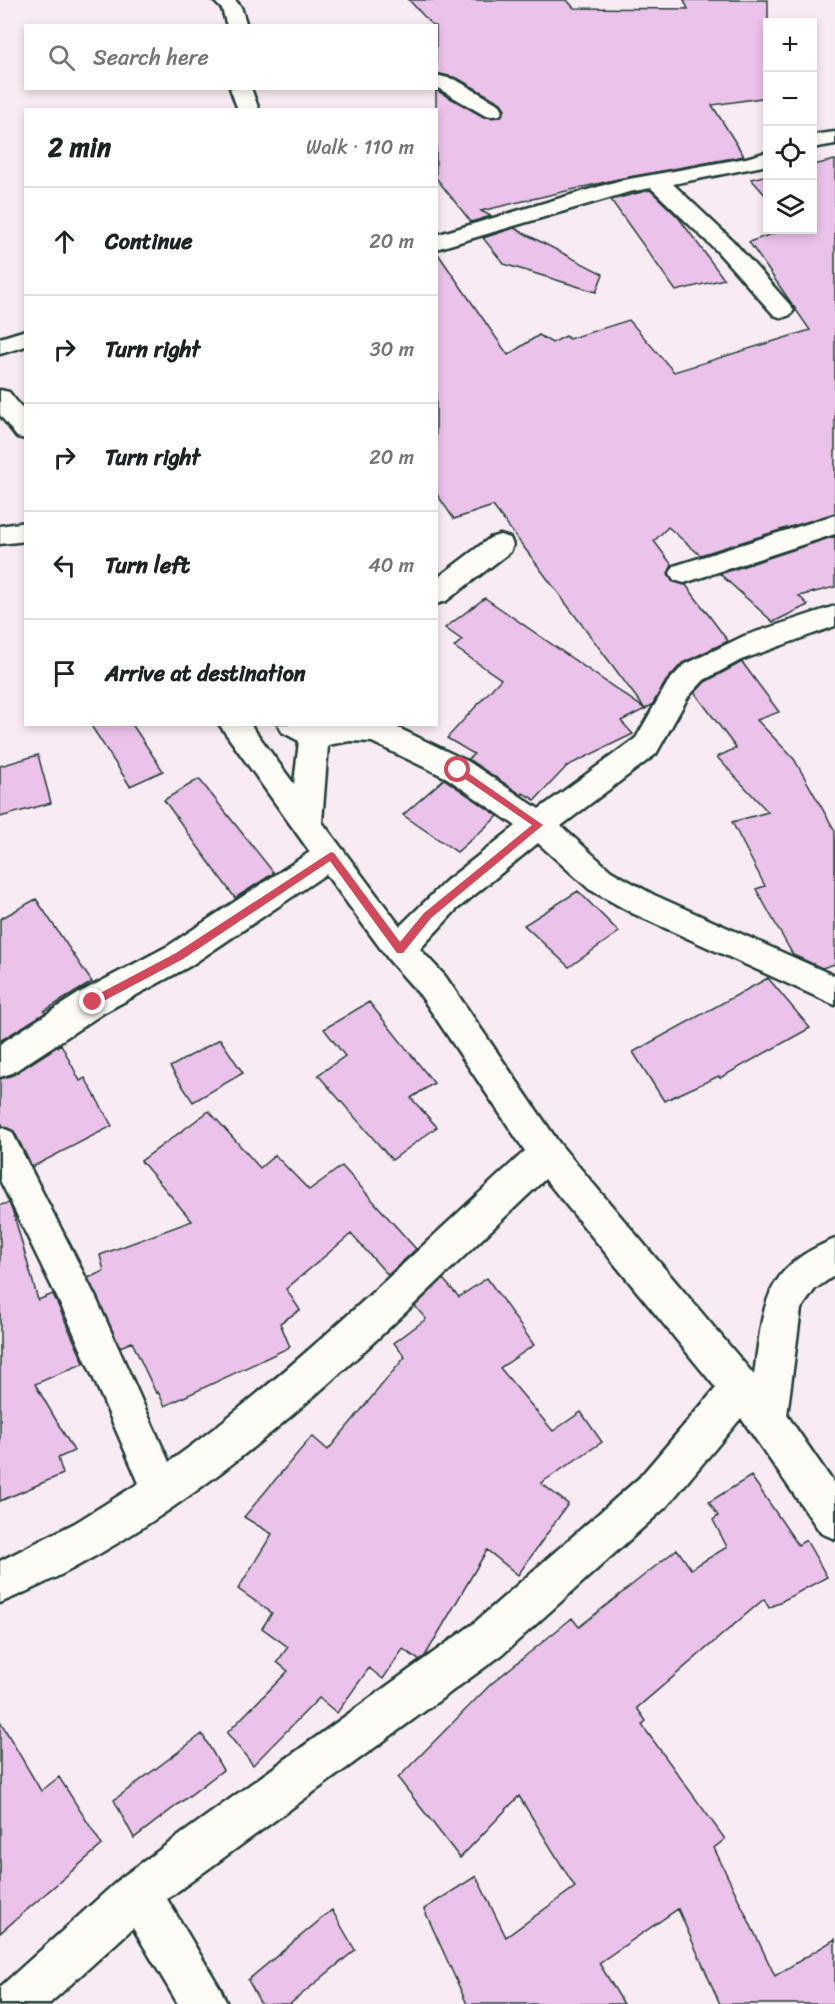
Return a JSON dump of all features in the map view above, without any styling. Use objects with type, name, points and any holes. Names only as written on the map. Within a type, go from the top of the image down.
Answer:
[{"type":"street","points":[[223,0],[231,7],[236,24]]},
{"type":"street","points":[[438,81],[449,84],[492,110]]},
{"type":"street","points":[[241,90],[248,108]]},
{"type":"street","points":[[817,141],[835,138]]},
{"type":"street","points":[[438,241],[626,186],[750,164],[763,160]]},
{"type":"street","points":[[656,181],[724,245],[782,310]]},
{"type":"street","points":[[0,346],[24,339]]},
{"type":"street","points":[[0,398],[24,428]]},
{"type":"street","points":[[684,573],[835,524]]},
{"type":"street","points":[[0,535],[24,531]]},
{"type":"street","points":[[438,592],[500,545]]},
{"type":"street","points":[[400,950],[428,916],[539,825],[646,746],[684,682],[694,671],[708,663],[774,637],[835,616]]},
{"type":"street","points":[[234,726],[400,950],[433,986],[547,1154],[767,1420],[835,1518]]},
{"type":"street","points":[[307,824],[311,755],[308,728],[350,730],[373,728],[458,770],[539,825],[600,880],[643,904],[835,991]]},
{"type":"street","points":[[0,1062],[93,1002],[179,956],[331,855]]},
{"type":"street","points":[[0,1143],[83,1311],[162,1491]]},
{"type":"street","points":[[0,1583],[89,1537],[162,1491],[224,1446],[311,1373],[547,1154]]},
{"type":"street","points":[[767,1420],[782,1309],[788,1291],[800,1275],[835,1256]]},
{"type":"street","points":[[15,2004],[138,1893],[488,1640],[654,1492],[741,1389]]},
{"type":"street","points":[[138,1893],[204,2004]]},
{"type":"building","points":[[409,0],[567,0],[574,8],[688,9],[684,0],[768,0],[768,18],[763,18],[763,98],[712,105],[744,156],[618,179],[481,211],[491,216],[471,222],[438,181],[436,90],[484,117],[500,117],[505,109],[501,103],[457,78],[438,73],[438,24],[431,24]]},
{"type":"building","points":[[835,160],[835,513],[700,555],[668,527],[654,541],[672,565],[668,574],[672,581],[686,585],[728,641],[682,663],[666,681],[652,705],[645,709],[493,506],[454,519],[438,496],[438,254],[508,355],[539,335],[552,343],[566,336],[569,339],[629,320],[674,372],[810,330],[749,242],[772,234],[817,234],[817,164]]},
{"type":"building","points":[[763,176],[763,192],[751,179]]},
{"type":"building","points":[[650,190],[678,217],[724,279],[676,291],[611,200]]},
{"type":"building","points":[[514,228],[603,274],[596,292],[504,264],[483,238]]},
{"type":"building","points":[[835,536],[835,587],[799,596],[808,605],[773,622],[720,574]]},
{"type":"building","points":[[485,598],[645,709],[621,721],[633,734],[567,766],[535,800],[523,793],[522,795],[468,759],[474,754],[447,738],[501,679],[454,647],[462,640],[445,628]]},
{"type":"building","points":[[742,662],[779,712],[757,720],[794,759],[835,831],[835,964],[822,968],[793,955],[756,889],[765,886],[732,822],[768,812],[717,757],[736,748],[695,693],[705,682]]},
{"type":"building","points":[[91,726],[133,726],[163,771],[130,786]]},
{"type":"building","points":[[38,755],[51,803],[0,817],[0,766]]},
{"type":"building","points":[[199,779],[274,873],[235,898],[164,800]]},
{"type":"building","points":[[444,779],[498,816],[457,852],[403,815]]},
{"type":"building","points":[[578,891],[619,932],[569,967],[524,925]]},
{"type":"building","points":[[36,899],[92,982],[0,1041],[0,919]]},
{"type":"building","points":[[768,978],[810,1028],[720,1078],[719,1076],[664,1101],[633,1052]]},
{"type":"building","points":[[369,1002],[434,1083],[411,1098],[437,1127],[392,1160],[318,1075],[345,1056],[324,1029]]},
{"type":"building","points":[[220,1039],[243,1073],[193,1102],[170,1067]]},
{"type":"building","points":[[61,1044],[80,1081],[85,1078],[112,1126],[32,1167],[14,1131],[3,1126],[0,1121],[0,1079],[13,1075]]},
{"type":"building","points":[[209,1111],[260,1168],[275,1155],[309,1190],[342,1166],[416,1249],[388,1275],[351,1234],[286,1289],[300,1310],[280,1323],[290,1347],[165,1406],[158,1392],[156,1393],[132,1342],[120,1347],[88,1278],[104,1271],[100,1255],[192,1221],[141,1161]]},
{"type":"building","points":[[9,1203],[38,1300],[53,1294],[84,1363],[35,1384],[74,1451],[58,1458],[63,1474],[0,1501],[0,1205]]},
{"type":"building","points":[[487,1278],[534,1345],[500,1368],[553,1431],[581,1412],[602,1442],[541,1483],[568,1504],[518,1575],[487,1550],[425,1656],[419,1660],[403,1649],[383,1679],[369,1668],[337,1713],[319,1698],[253,1765],[227,1733],[288,1671],[277,1662],[288,1647],[262,1628],[272,1613],[238,1589],[272,1534],[244,1517],[312,1436],[328,1450],[405,1357],[394,1343],[426,1319],[415,1306],[443,1279],[459,1297]]},
{"type":"building","points":[[751,1476],[798,1545],[806,1540],[827,1577],[769,1608],[764,1599],[637,1708],[646,1721],[642,1725],[725,1839],[714,1848],[775,1976],[835,1939],[835,2004],[720,2004],[678,1909],[599,1963],[624,2004],[467,2004],[424,1909],[476,1876],[506,1937],[575,1887],[519,1796],[460,1858],[398,1778],[491,1684],[572,1618],[579,1627],[677,1549],[691,1569],[727,1547],[713,1520],[718,1516],[709,1502]]},
{"type":"building","points":[[0,1721],[41,1791],[59,1777],[102,1845],[0,1933]]},
{"type":"building","points":[[202,1734],[223,1770],[134,1838],[114,1800]]},
{"type":"building","points":[[332,1910],[355,1950],[290,2004],[261,2004],[248,1980]]},
{"type":"route","points":[[93,1002],[179,956],[331,855],[400,950],[428,916],[539,825],[458,770]]}]
